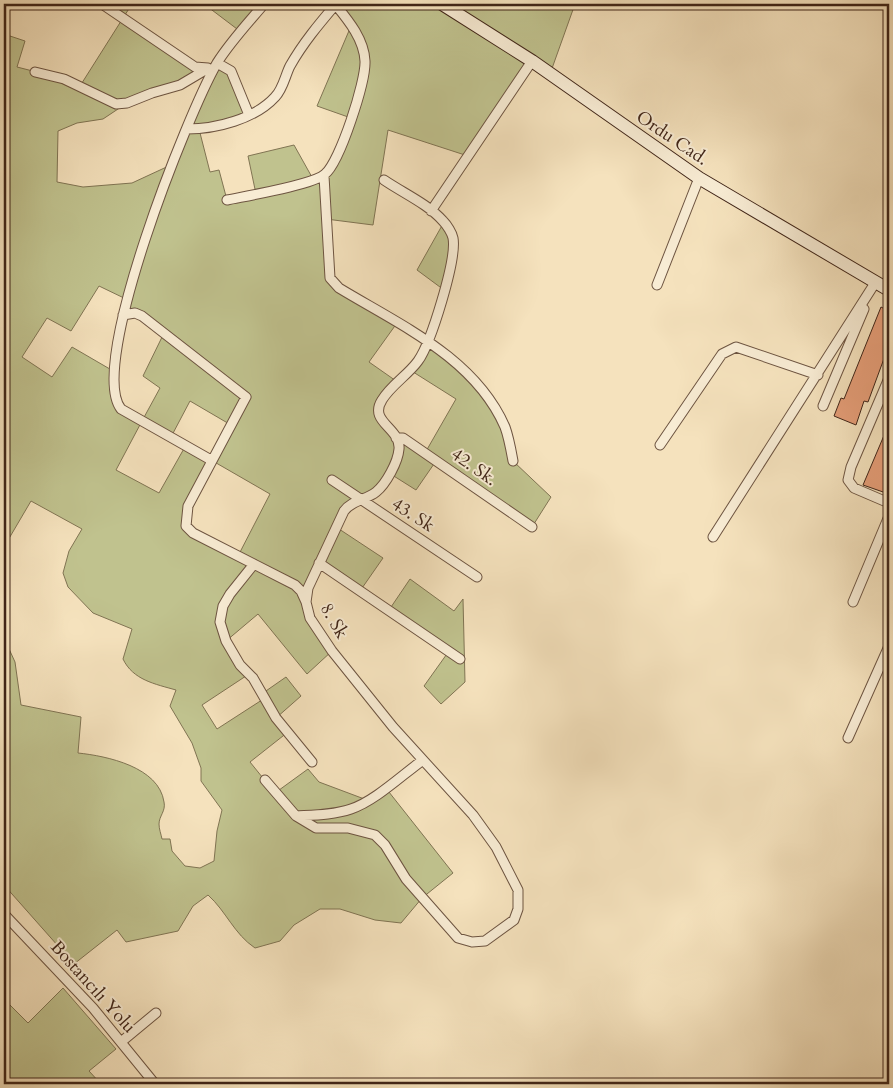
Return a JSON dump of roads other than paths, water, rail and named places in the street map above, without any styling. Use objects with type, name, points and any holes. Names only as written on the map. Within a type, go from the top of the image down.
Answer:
[{"type":"main road","name":"Ordu Cad.","points":[[442,4],[532,61],[699,178],[889,290]]},
{"type":"street","points":[[102,4],[195,68],[207,69]]},
{"type":"street","points":[[211,460],[121,409],[116,403],[113,392],[116,362],[123,315],[150,226],[187,129],[217,63],[264,4]]},
{"type":"street","points":[[187,129],[219,125],[260,111],[277,96],[290,67],[310,34],[336,4],[361,42],[365,61],[358,100],[332,166],[324,176],[278,190],[227,200]]},
{"type":"street","points":[[431,211],[532,61]]},
{"type":"street","points":[[35,72],[64,79],[116,104],[127,103],[180,85],[217,63]]},
{"type":"street","points":[[217,63],[231,71],[250,115]]},
{"type":"street","points":[[324,176],[330,278],[340,288],[450,358],[475,380],[505,429],[513,461]]},
{"type":"street","points":[[657,285],[699,178]]},
{"type":"street","points":[[384,180],[431,211],[444,222],[453,237],[453,255],[440,306],[427,342],[418,361],[383,398],[378,408],[381,419],[396,438]]},
{"type":"street","points":[[713,537],[875,283]]},
{"type":"street","points":[[823,406],[875,283]]},
{"type":"street","points":[[123,315],[135,313],[142,316],[246,398],[211,460],[188,506],[186,526],[193,533],[295,585],[301,591],[306,602]]},
{"type":"street","points":[[660,445],[722,354],[736,347],[818,375]]},
{"type":"street","points":[[889,378],[851,467],[848,480],[854,488],[889,503]]},
{"type":"street","name":"8. Sk","points":[[296,816],[316,828],[348,828],[375,834],[385,845],[406,879],[458,938],[472,942],[485,941],[514,920],[518,909],[518,890],[496,847],[473,815],[393,727],[332,651],[310,618],[306,602],[308,588],[344,511],[349,505],[376,492],[384,482],[399,450],[396,438]]},
{"type":"street","name":"42. Sk.","points":[[396,438],[403,438],[532,527]]},
{"type":"street","name":"43. Sk","points":[[332,480],[477,577]]},
{"type":"street","points":[[853,602],[889,516]]},
{"type":"street","points":[[320,563],[460,659]]},
{"type":"street","points":[[254,564],[230,594],[223,606],[220,622],[226,640],[240,665],[253,678],[276,718],[312,762]]},
{"type":"street","points":[[848,738],[889,646]]},
{"type":"street","points":[[265,780],[296,816],[335,813],[352,808],[368,800],[422,760]]},
{"type":"street","name":"Bostancılı Yolu","points":[[4,914],[94,1008],[155,1084]]},
{"type":"street","points":[[121,1042],[156,1013]]}]
